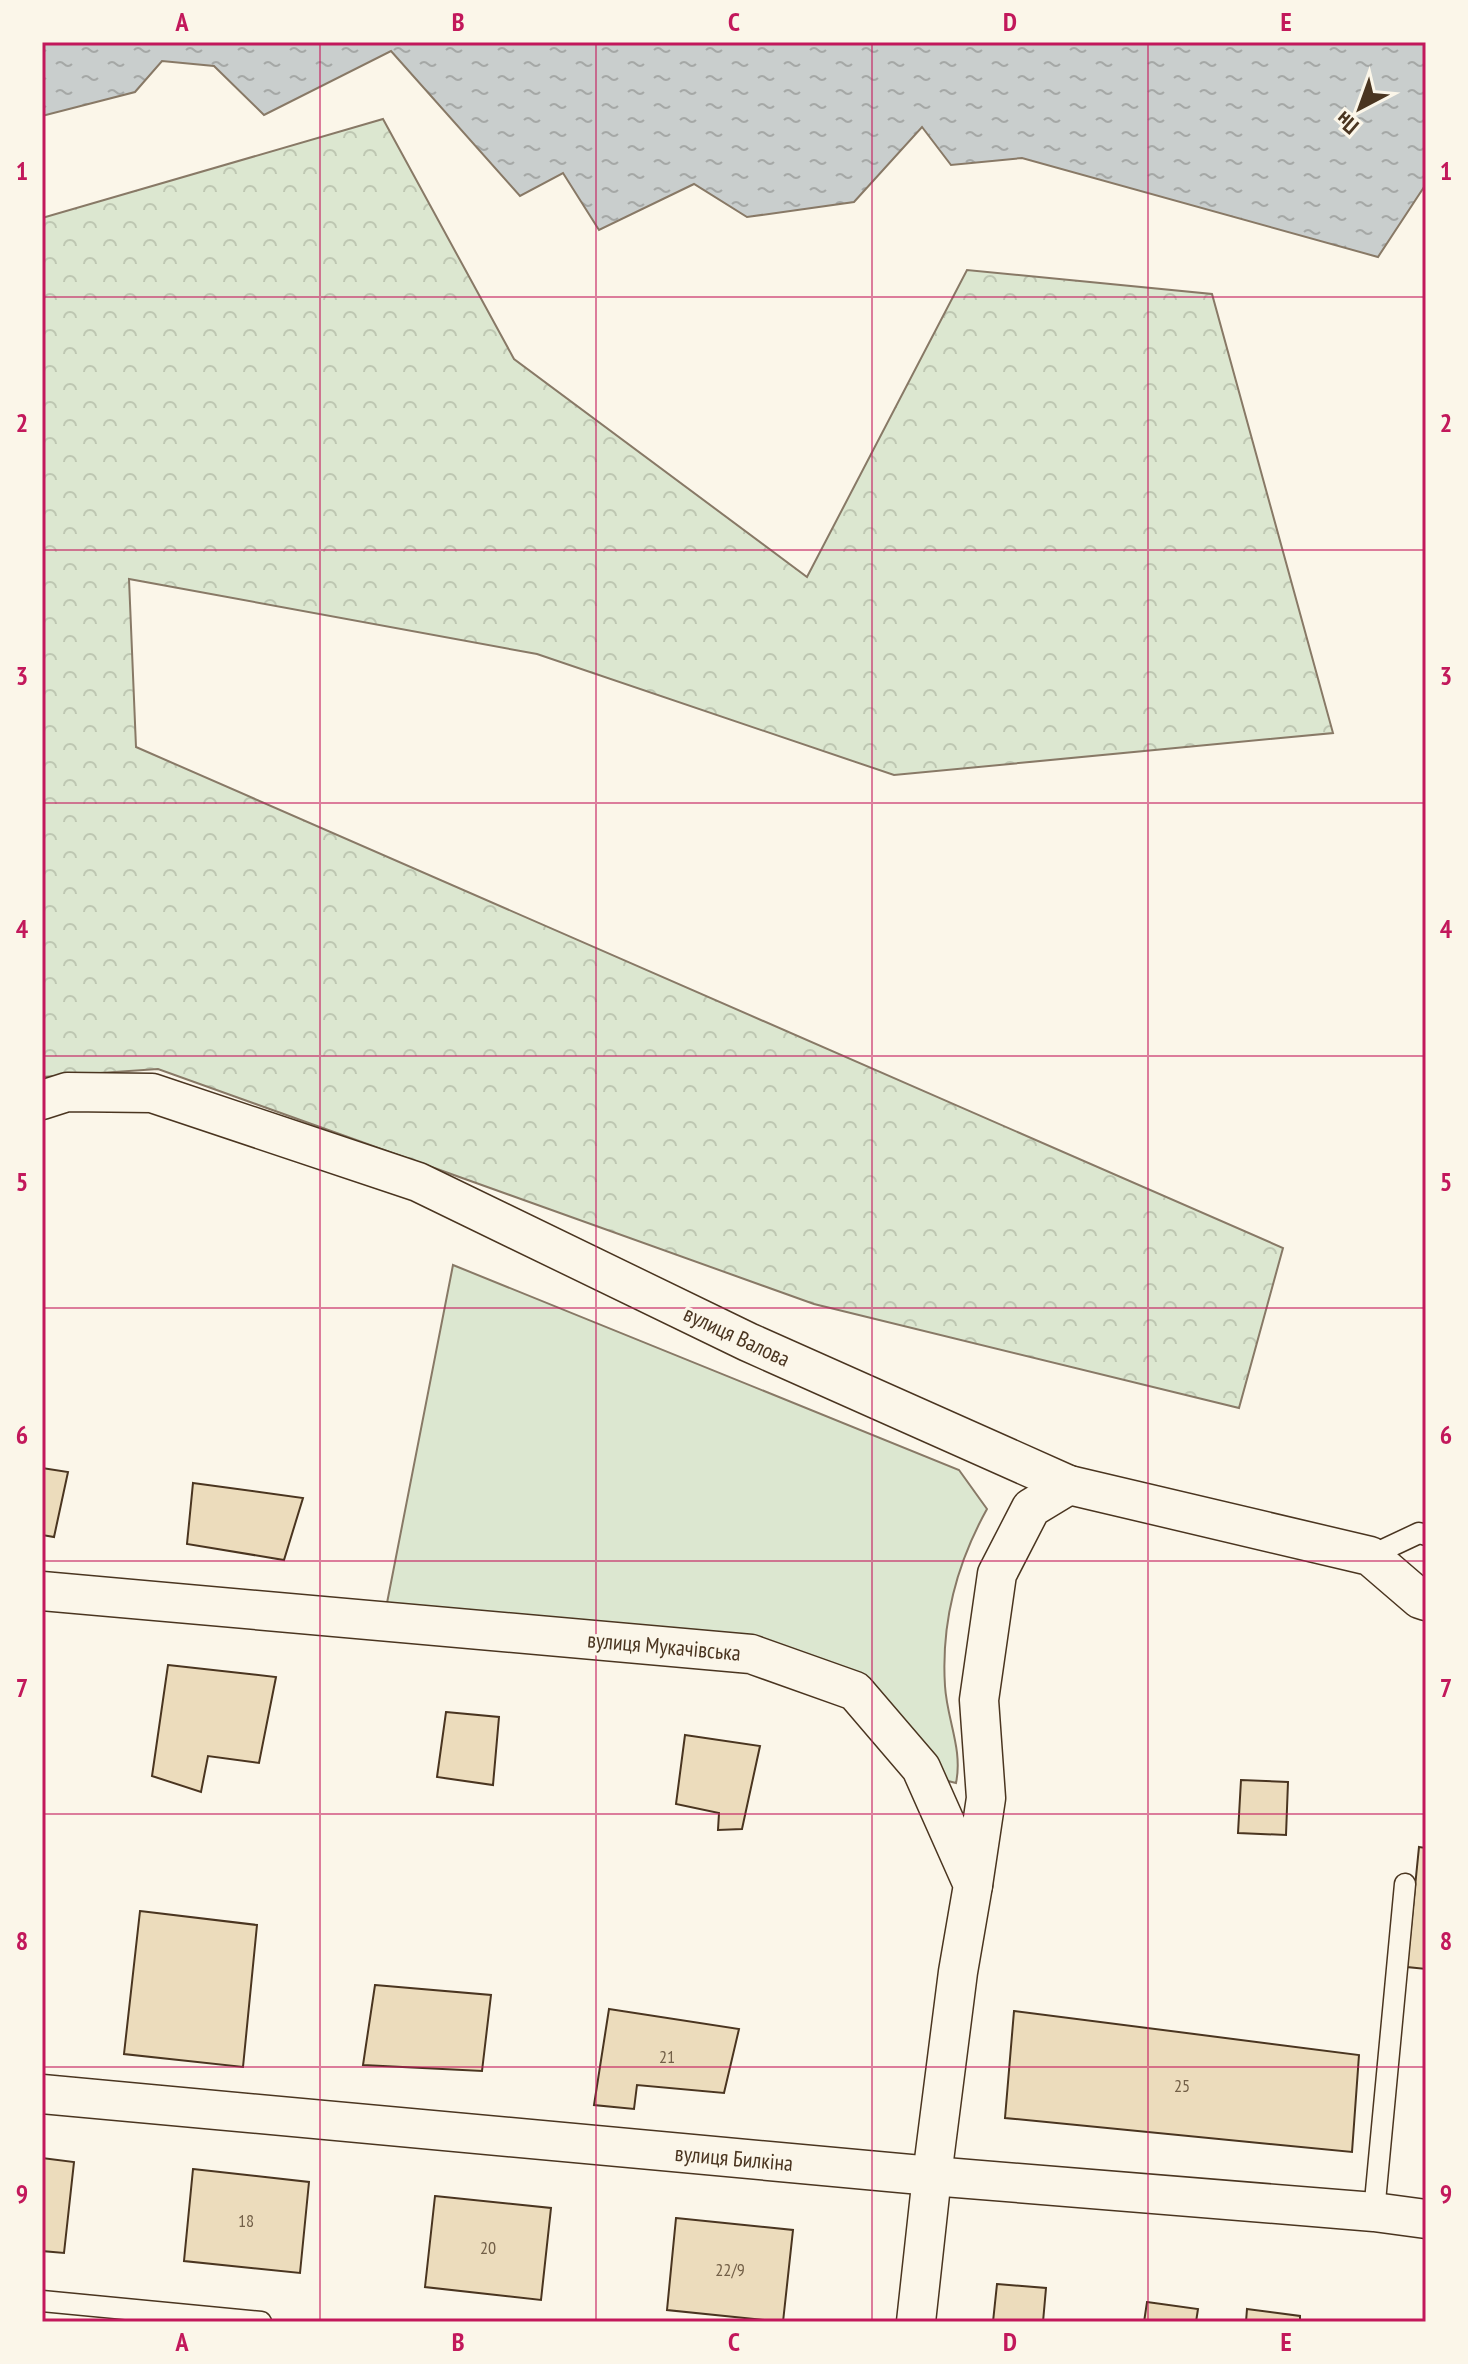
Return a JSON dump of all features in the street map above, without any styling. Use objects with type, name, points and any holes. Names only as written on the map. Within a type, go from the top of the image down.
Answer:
[{"type":"street","name":"вулиця Валова","points":[[42,1100],[67,1092],[152,1093],[418,1182],[748,1342],[1069,1485],[1370,1556],[1426,1601]]},
{"type":"street","points":[[916,2322],[958,1972],[986,1798],[979,1700],[997,1574],[1031,1508],[1069,1485]]},
{"type":"street","name":"вулиця Мукачівська","points":[[42,1591],[751,1654],[855,1691],[921,1768],[973,1885]]},
{"type":"street","name":"вулиця Билкіна","points":[[42,2094],[1426,2219]]},
{"type":"lane","points":[[1370,1556],[1419,1533],[1426,1535]]},
{"type":"lane","points":[[1374,2212],[1405,1884]]},
{"type":"lane","points":[[42,2301],[125,2316],[261,2322]]},
{"type":"green space","points":[[383,119],[514,359],[807,577],[967,270],[1212,294],[1333,733],[894,775],[537,654],[129,579],[136,747],[1283,1248],[1239,1408],[814,1304],[158,1069],[42,1077],[42,218]]},
{"type":"green space","points":[[453,1265],[959,1470],[987,1509],[959,1572],[946,1639],[945,1686],[958,1758],[956,1783],[940,1779],[865,1677],[387,1603]]},
{"type":"water","points":[[42,42],[1426,42],[1426,184],[1378,257],[1022,158],[951,165],[922,127],[854,202],[747,217],[694,184],[599,230],[563,173],[520,196],[391,51],[264,115],[214,66],[162,61],[135,92],[42,116]]},
{"type":"building","points":[[42,1468],[68,1472],[54,1537],[42,1535]]},
{"type":"building","points":[[193,1483],[303,1498],[284,1560],[187,1544]]},
{"type":"building","points":[[168,1665],[276,1677],[259,1763],[208,1756],[201,1792],[152,1776]]},
{"type":"building","points":[[446,1712],[499,1717],[493,1785],[437,1777]]},
{"type":"building","points":[[685,1735],[760,1746],[742,1829],[718,1830],[719,1813],[676,1804]]},
{"type":"building","points":[[1241,1780],[1288,1782],[1286,1835],[1238,1833]]},
{"type":"building","points":[[1419,1847],[1426,1848],[1426,1969],[1407,1967]]},
{"type":"building","points":[[140,1911],[257,1925],[243,2067],[124,2054]]},
{"type":"building","points":[[375,1985],[491,1995],[482,2071],[363,2065]]},
{"type":"building","points":[[609,2009],[739,2029],[724,2093],[637,2085],[634,2109],[594,2105]]},
{"type":"building","points":[[1014,2011],[1359,2055],[1352,2152],[1005,2118]]},
{"type":"building","points":[[42,2158],[74,2162],[64,2253],[42,2251]]},
{"type":"building","points":[[193,2169],[309,2182],[300,2273],[184,2261]]},
{"type":"building","points":[[435,2196],[551,2208],[541,2300],[425,2287]]},
{"type":"building","points":[[676,2218],[793,2230],[783,2322],[667,2310]]},
{"type":"building","points":[[997,2284],[1046,2288],[1043,2322],[993,2322]]},
{"type":"building","points":[[1147,2302],[1198,2309],[1196,2322],[1144,2322]]},
{"type":"building","points":[[1247,2309],[1300,2316],[1300,2322],[1246,2322]]}]
